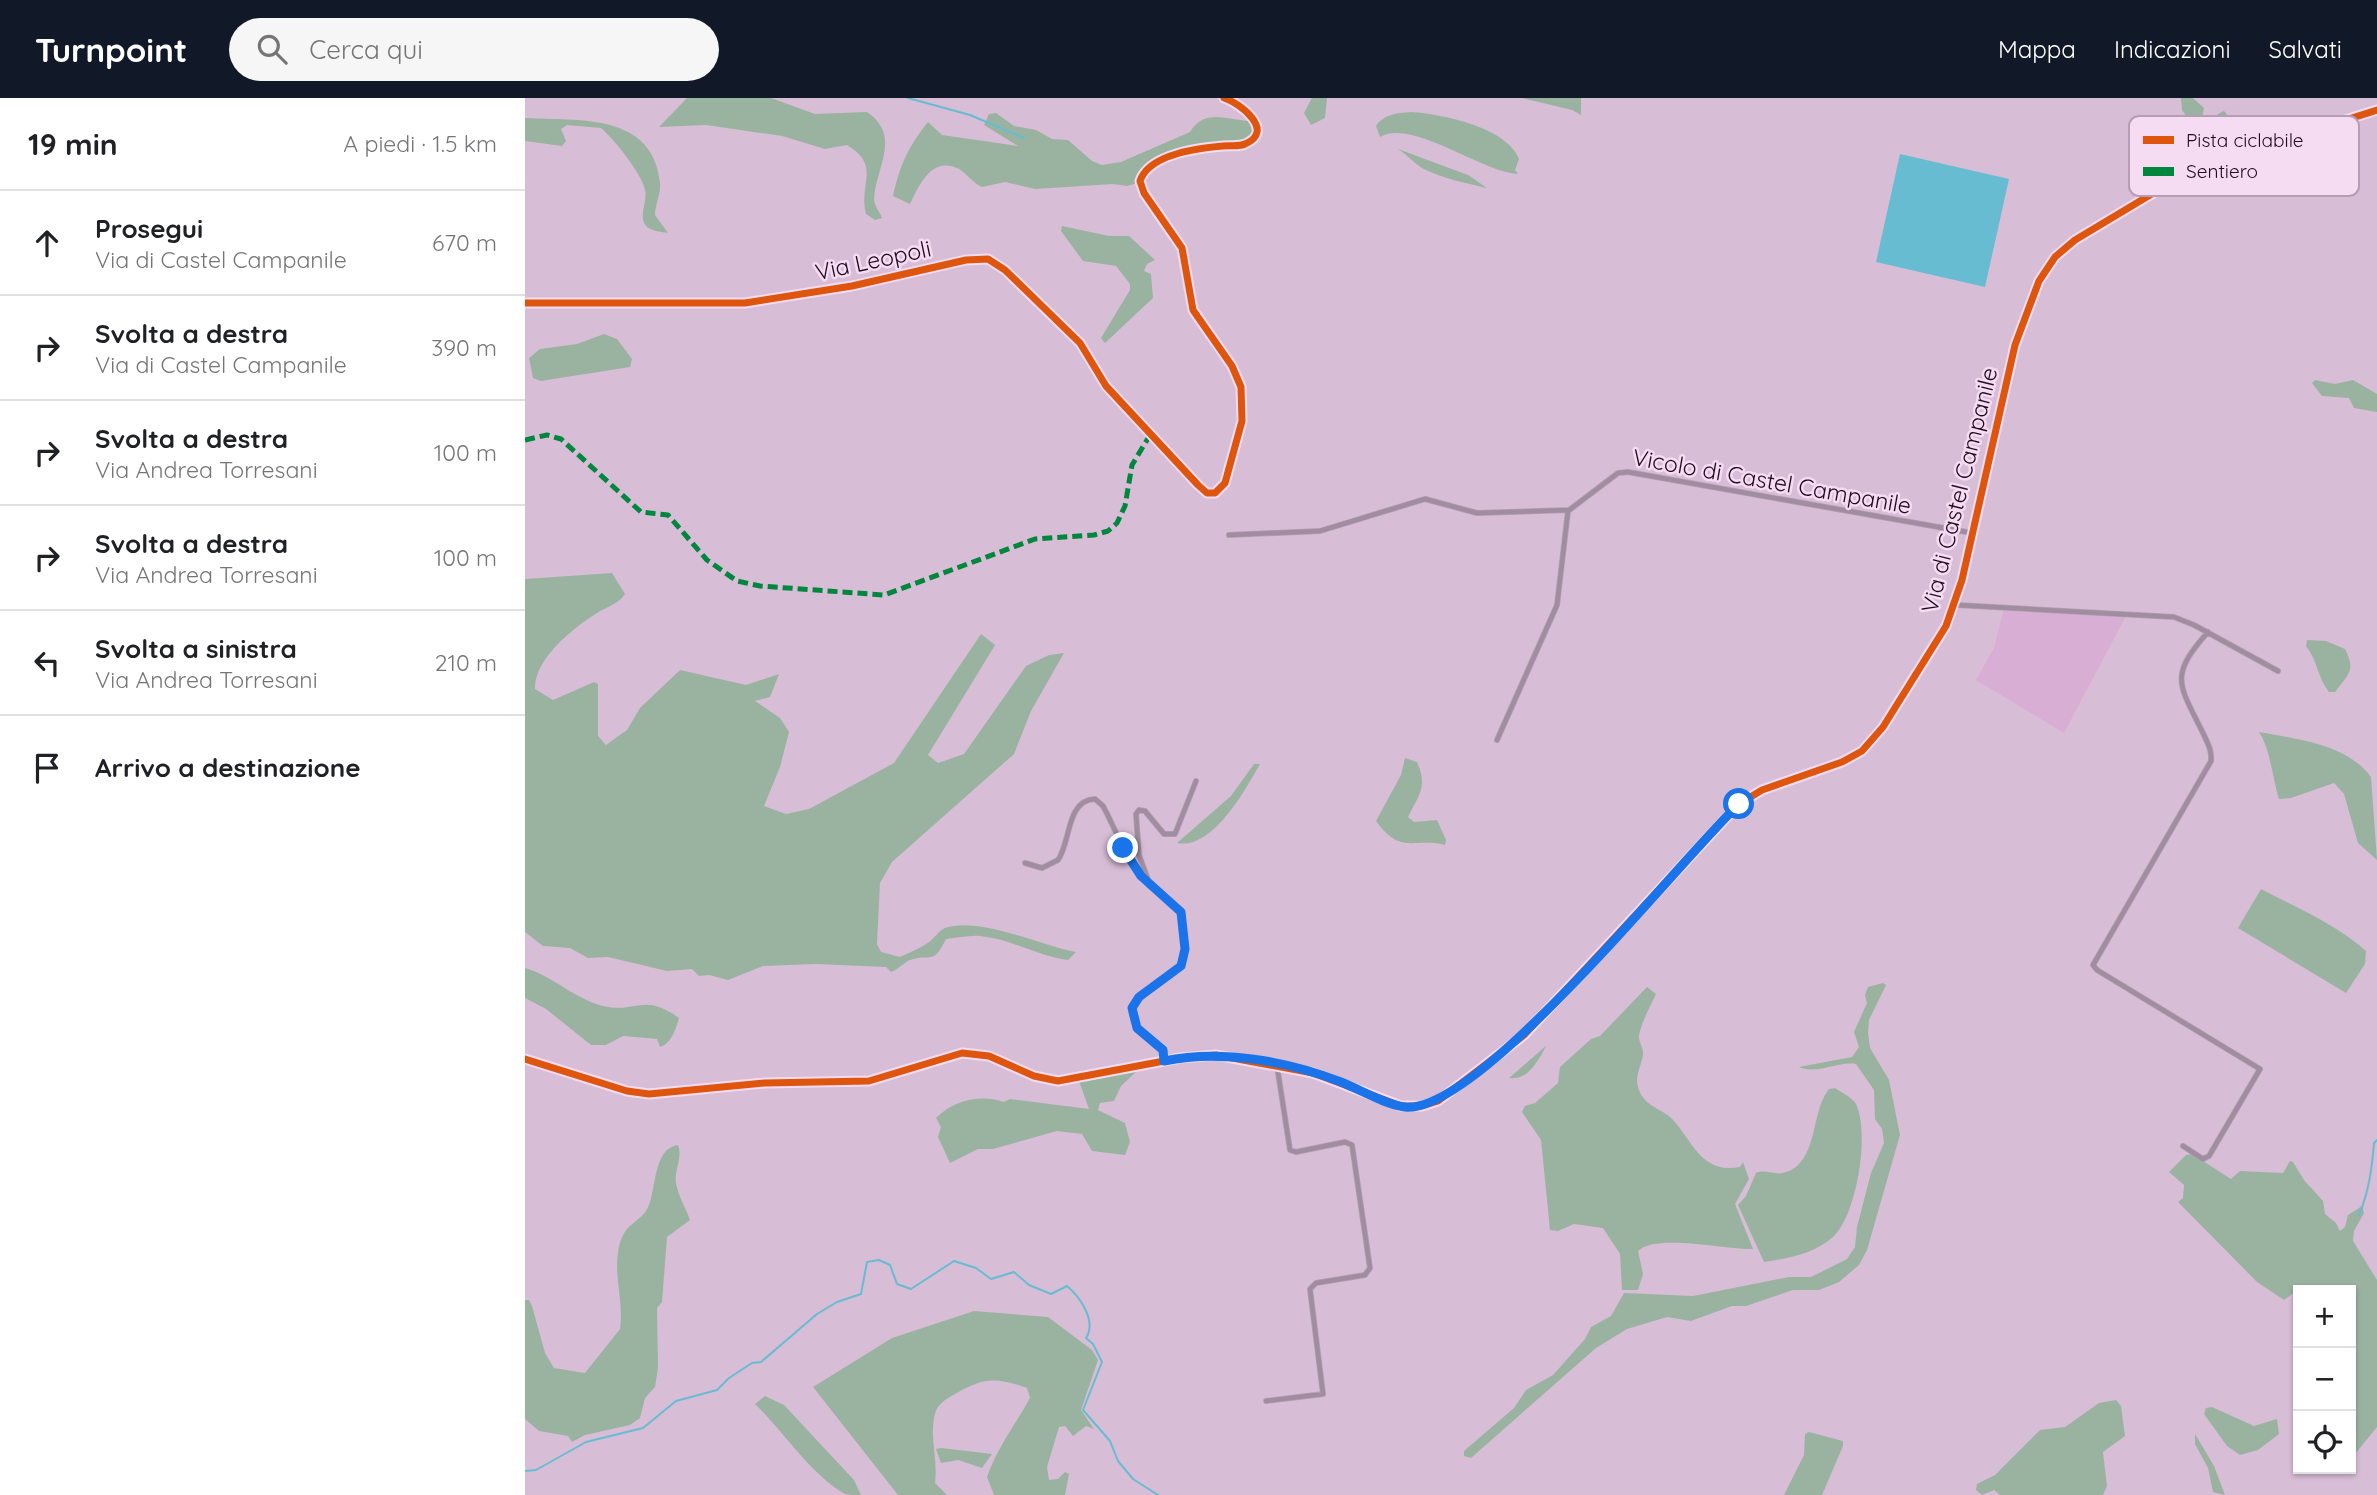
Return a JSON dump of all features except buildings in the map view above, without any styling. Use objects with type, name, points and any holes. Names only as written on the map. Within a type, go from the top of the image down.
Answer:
[{"type":"street","name":"Via Leopoli","points":[[525,303],[745,303],[843,288],[966,260],[988,259],[1006,270],[1080,343],[1106,386],[1150,435],[1205,492],[1215,493],[1224,486],[1242,421],[1240,383],[1232,366],[1193,310],[1182,248],[1144,192],[1140,181],[1146,170],[1157,163],[1192,151],[1242,145],[1250,141],[1255,131],[1253,118],[1243,107],[1224,98]]},
{"type":"street","name":"Via di Castel Campanile","points":[[2358,116],[2377,110]]},
{"type":"street","name":"Via di Castel Campanile","points":[[525,1059],[646,1094],[759,1084],[866,1082],[962,1054],[989,1056],[1038,1077],[1058,1081],[1164,1061],[1216,1055],[1325,1076],[1403,1107],[1425,1106],[1451,1094],[1524,1035],[1739,804],[1764,789],[1849,759],[1866,747],[1904,693],[1956,605],[2014,349],[2039,281],[2055,257],[2075,240],[2148,196]]},
{"type":"street","name":"Vicolo di Castel Campanile","points":[[1569,510],[1616,474],[1627,471],[1972,533]]},
{"type":"street","points":[[1229,535],[1320,531],[1422,499],[1477,513],[1569,510],[1557,605],[1497,740]]},
{"type":"street","points":[[1956,605],[2163,616],[2185,621],[2278,671]]},
{"type":"street","points":[[2183,1146],[2201,1158],[2209,1156],[2260,1073],[2259,1068],[2097,970],[2093,965],[2211,761],[2210,749],[2184,693],[2181,676],[2185,660],[2208,632]]},
{"type":"street","points":[[1151,886],[1139,855],[1136,814],[1145,811],[1164,834],[1175,834],[1196,781]]},
{"type":"street","points":[[1025,863],[1042,869],[1058,860],[1077,807],[1086,800],[1095,799],[1103,806],[1135,868],[1151,886],[1177,906],[1185,924],[1185,953],[1181,966],[1139,997],[1132,1008],[1137,1028],[1163,1050],[1164,1061]]},
{"type":"street","points":[[1266,1401],[1323,1394],[1310,1289],[1317,1283],[1364,1276],[1370,1268],[1352,1145],[1347,1142],[1296,1152],[1290,1150],[1277,1065]]},
{"type":"shaded area","points":[[2004,608],[2011,611],[2126,616],[2064,733],[1976,680],[1994,648]]},
{"type":"green space","points":[[687,98],[771,98],[815,114],[867,112],[883,131],[885,142],[874,198],[882,218],[875,220],[866,214],[866,168],[858,153],[847,145],[825,149],[782,136],[706,125],[659,127]]},
{"type":"green space","points":[[1312,98],[1327,98],[1325,118],[1311,125],[1304,113]]},
{"type":"green space","points":[[1522,98],[1581,98],[1581,115],[1572,110]]},
{"type":"green space","points":[[2181,98],[2193,98],[2204,108],[2202,116],[2186,116],[2182,110]]},
{"type":"green space","points":[[2224,111],[2228,116],[2217,116],[2221,112]]},
{"type":"green space","points":[[1411,112],[1455,119],[1501,138],[1519,159],[1515,170],[1518,174],[1485,165],[1410,134],[1394,133],[1380,137],[1376,126],[1383,119]]},
{"type":"green space","points":[[996,113],[1014,126],[1036,130],[1052,139],[1068,140],[1092,161],[1102,165],[1121,162],[1190,132],[1202,120],[1208,118],[1248,121],[1253,123],[1253,132],[1242,143],[1198,148],[1165,156],[1142,172],[1137,183],[1127,186],[1113,184],[1035,189],[1005,182],[982,187],[959,169],[941,166],[922,181],[910,204],[893,196],[906,157],[928,122],[942,135],[1018,146],[984,125],[989,114]]},
{"type":"green space","points":[[525,118],[567,119],[610,125],[628,132],[643,143],[654,160],[660,183],[655,215],[668,233],[647,227],[644,223],[646,195],[643,183],[627,157],[601,128],[567,125],[561,129],[566,141],[562,146],[525,141]]},
{"type":"green space","points":[[1398,149],[1468,175],[1487,188],[1420,167]]},
{"type":"green space","points":[[1062,226],[1109,236],[1129,236],[1155,260],[1147,264],[1144,271],[1151,274],[1153,298],[1105,343],[1101,338],[1130,290],[1130,284],[1116,266],[1083,261],[1061,231]]},
{"type":"green space","points":[[604,334],[617,339],[632,359],[630,367],[541,381],[533,378],[529,358],[540,349],[577,344]]},
{"type":"green space","points":[[2315,380],[2335,384],[2353,380],[2377,394],[2377,412],[2354,408],[2349,398],[2322,396],[2312,383]]},
{"type":"green space","points":[[612,573],[625,594],[616,603],[577,627],[557,645],[541,667],[535,689],[553,700],[594,682],[598,684],[598,736],[606,745],[627,730],[640,708],[680,670],[746,685],[779,674],[770,697],[755,701],[780,718],[789,732],[780,767],[764,806],[786,814],[809,809],[894,763],[981,634],[995,645],[928,755],[938,763],[964,754],[1026,666],[1049,655],[1064,653],[1031,711],[1014,754],[892,862],[880,883],[877,944],[881,952],[900,957],[926,944],[945,928],[959,925],[993,929],[1076,952],[1068,960],[991,938],[968,936],[946,939],[934,956],[910,960],[891,972],[886,967],[816,964],[763,966],[728,980],[709,975],[699,976],[692,969],[667,971],[608,957],[588,958],[570,948],[543,946],[525,932],[525,579]]},
{"type":"green space","points":[[2307,640],[2326,641],[2345,649],[2350,662],[2349,672],[2335,692],[2329,692],[2325,686],[2306,646]]},
{"type":"green space","points":[[2259,732],[2335,750],[2361,766],[2371,777],[2377,860],[2358,843],[2344,794],[2334,783],[2291,798],[2279,799],[2269,756]]},
{"type":"green space","points":[[1405,758],[1417,762],[1422,778],[1419,796],[1408,817],[1414,822],[1437,820],[1446,840],[1445,845],[1401,842],[1385,832],[1376,821],[1401,775]]},
{"type":"green space","points":[[1254,764],[1260,764],[1237,802],[1215,828],[1190,843],[1177,843],[1231,796]]},
{"type":"green space","points":[[2261,889],[2329,925],[2366,951],[2365,964],[2346,993],[2238,928]]},
{"type":"green space","points":[[525,968],[603,1006],[624,1008],[648,1005],[667,1010],[679,1018],[675,1031],[667,1043],[660,1047],[657,1039],[623,1036],[606,1045],[591,1045],[546,1009],[525,998]]},
{"type":"green space","points":[[1883,983],[1886,985],[1869,1020],[1868,1033],[1870,1048],[1889,1080],[1900,1135],[1867,1250],[1859,1265],[1839,1282],[1819,1290],[1793,1290],[1746,1306],[1732,1306],[1691,1321],[1667,1317],[1627,1329],[1596,1348],[1471,1458],[1464,1456],[1464,1451],[1514,1408],[1526,1390],[1553,1375],[1585,1339],[1591,1327],[1611,1316],[1624,1293],[1693,1296],[1789,1277],[1811,1277],[1847,1259],[1855,1247],[1857,1227],[1871,1173],[1884,1143],[1882,1129],[1875,1119],[1874,1090],[1856,1064],[1841,1064],[1821,1069],[1799,1067],[1852,1057],[1859,1047],[1854,1032],[1867,1003],[1865,995],[1868,987]]},
{"type":"green space","points":[[1647,987],[1656,994],[1639,1035],[1643,1052],[1637,1079],[1640,1093],[1647,1102],[1677,1124],[1705,1159],[1726,1168],[1740,1167],[1743,1162],[1749,1179],[1735,1204],[1753,1249],[1675,1243],[1647,1246],[1638,1251],[1643,1274],[1638,1290],[1622,1290],[1620,1254],[1603,1228],[1574,1224],[1558,1231],[1550,1230],[1541,1140],[1522,1112],[1525,1106],[1535,1103],[1558,1083],[1560,1067],[1591,1039],[1600,1036]]},
{"type":"green space","points":[[1546,1046],[1536,1064],[1527,1073],[1509,1078]]},
{"type":"green space","points":[[1137,1071],[1121,1086],[1114,1101],[1100,1103],[1098,1110],[1125,1123],[1130,1142],[1125,1155],[1092,1151],[1082,1134],[1057,1131],[993,1149],[978,1149],[950,1163],[938,1137],[941,1127],[936,1118],[951,1107],[968,1100],[1004,1102],[1010,1099],[1089,1109],[1079,1081]]},
{"type":"green space","points":[[1835,1088],[1856,1104],[1862,1134],[1859,1173],[1849,1211],[1833,1237],[1818,1248],[1764,1262],[1738,1205],[1746,1196],[1756,1173],[1783,1173],[1795,1168],[1803,1160],[1823,1099],[1829,1089]]},
{"type":"green space","points":[[678,1145],[680,1155],[676,1183],[690,1220],[667,1237],[662,1302],[657,1308],[658,1368],[655,1387],[645,1398],[640,1418],[630,1425],[585,1435],[572,1442],[568,1436],[539,1431],[525,1419],[525,1300],[529,1300],[532,1306],[545,1353],[554,1368],[585,1373],[620,1329],[617,1262],[623,1234],[646,1211],[664,1153]]},
{"type":"green space","points":[[2192,1154],[2231,1179],[2240,1171],[2283,1173],[2290,1161],[2293,1162],[2304,1180],[2323,1201],[2325,1214],[2336,1223],[2340,1231],[2345,1227],[2348,1215],[2362,1206],[2364,1213],[2354,1231],[2353,1241],[2377,1280],[2377,1427],[2356,1453],[2356,1285],[2293,1285],[2293,1294],[2284,1300],[2257,1282],[2178,1202],[2183,1198],[2184,1185],[2169,1172],[2186,1155]]},
{"type":"green space","points":[[974,1311],[1048,1317],[1092,1350],[1098,1360],[1081,1410],[1094,1429],[1086,1426],[1073,1436],[1065,1426],[1059,1427],[1047,1467],[1049,1480],[1058,1479],[1065,1472],[1069,1474],[1065,1495],[994,1495],[987,1477],[1001,1446],[1030,1398],[1027,1388],[990,1380],[965,1388],[944,1401],[935,1413],[933,1434],[935,1483],[947,1495],[898,1495],[813,1387],[892,1338]]},
{"type":"green space","points":[[765,1396],[784,1405],[854,1480],[861,1495],[845,1494],[809,1465],[755,1404]]},
{"type":"green space","points":[[2116,1400],[2121,1406],[2125,1436],[2103,1452],[2107,1486],[2103,1495],[2000,1495],[1994,1490],[1982,1495],[1976,1490],[1977,1484],[1995,1475],[2040,1430],[2065,1427],[2099,1403]]},
{"type":"green space","points":[[2212,1407],[2254,1426],[2277,1419],[2279,1434],[2258,1450],[2240,1455],[2227,1446],[2204,1414],[2206,1408]]},
{"type":"green space","points":[[1809,1432],[1843,1441],[1843,1446],[1822,1495],[1784,1495],[1804,1455],[1805,1434]]},
{"type":"green space","points":[[2195,1434],[2214,1466],[2225,1495],[2213,1492],[2208,1468],[2195,1444]]},
{"type":"green space","points":[[936,1449],[992,1454],[982,1468],[958,1460],[941,1463]]},
{"type":"water","points":[[1900,154],[2009,179],[1985,287],[1876,262]]},
{"type":"waterway","points":[[908,98],[970,115],[1024,138]]},
{"type":"waterway","points":[[2359,1215],[2369,1179],[2374,1143],[2377,1140]]},
{"type":"waterway","points":[[525,1471],[536,1470],[586,1442],[643,1428],[676,1401],[717,1390],[729,1378],[752,1363],[761,1362],[817,1314],[837,1302],[861,1294],[867,1262],[879,1260],[890,1265],[897,1284],[911,1289],[954,1261],[976,1268],[991,1279],[1014,1272],[1029,1285],[1051,1294],[1067,1286],[1077,1296],[1088,1317],[1089,1331],[1086,1338],[1093,1344],[1102,1362],[1083,1410],[1110,1441],[1118,1461],[1133,1479],[1158,1495]]},
{"type":"marked path","points":[[525,440],[547,435],[561,439],[641,512],[668,515],[707,560],[737,581],[760,586],[884,595],[1035,539],[1094,535],[1108,531],[1117,523],[1125,506],[1132,465],[1150,435]]},
{"type":"cycle path","points":[[525,303],[745,303],[852,286],[966,260],[988,259],[1005,270],[1080,343],[1106,386],[1198,485],[1207,493],[1215,493],[1225,483],[1242,421],[1241,387],[1232,366],[1193,310],[1182,248],[1144,193],[1140,181],[1153,164],[1176,154],[1243,145],[1254,138],[1257,132],[1252,118],[1238,105],[1224,98]]},
{"type":"cycle path","points":[[2358,116],[2377,110]]},
{"type":"cycle path","points":[[525,1059],[627,1091],[649,1094],[765,1083],[869,1081],[962,1053],[989,1056],[1034,1076],[1058,1081],[1180,1058],[1216,1055],[1313,1073],[1401,1106],[1422,1106],[1438,1101],[1524,1035],[1739,804],[1762,790],[1842,762],[1862,751],[1883,727],[1946,626],[1962,580],[2015,345],[2039,281],[2055,257],[2075,240],[2148,196]]},
{"type":"route","points":[[1123,848],[1139,874],[1173,902],[1184,918],[1185,949],[1181,966],[1168,979],[1139,997],[1132,1008],[1137,1028],[1161,1046],[1165,1054],[1164,1061],[1204,1055],[1250,1060],[1317,1074],[1397,1105],[1415,1107],[1444,1098],[1510,1049],[1739,804]]}]
